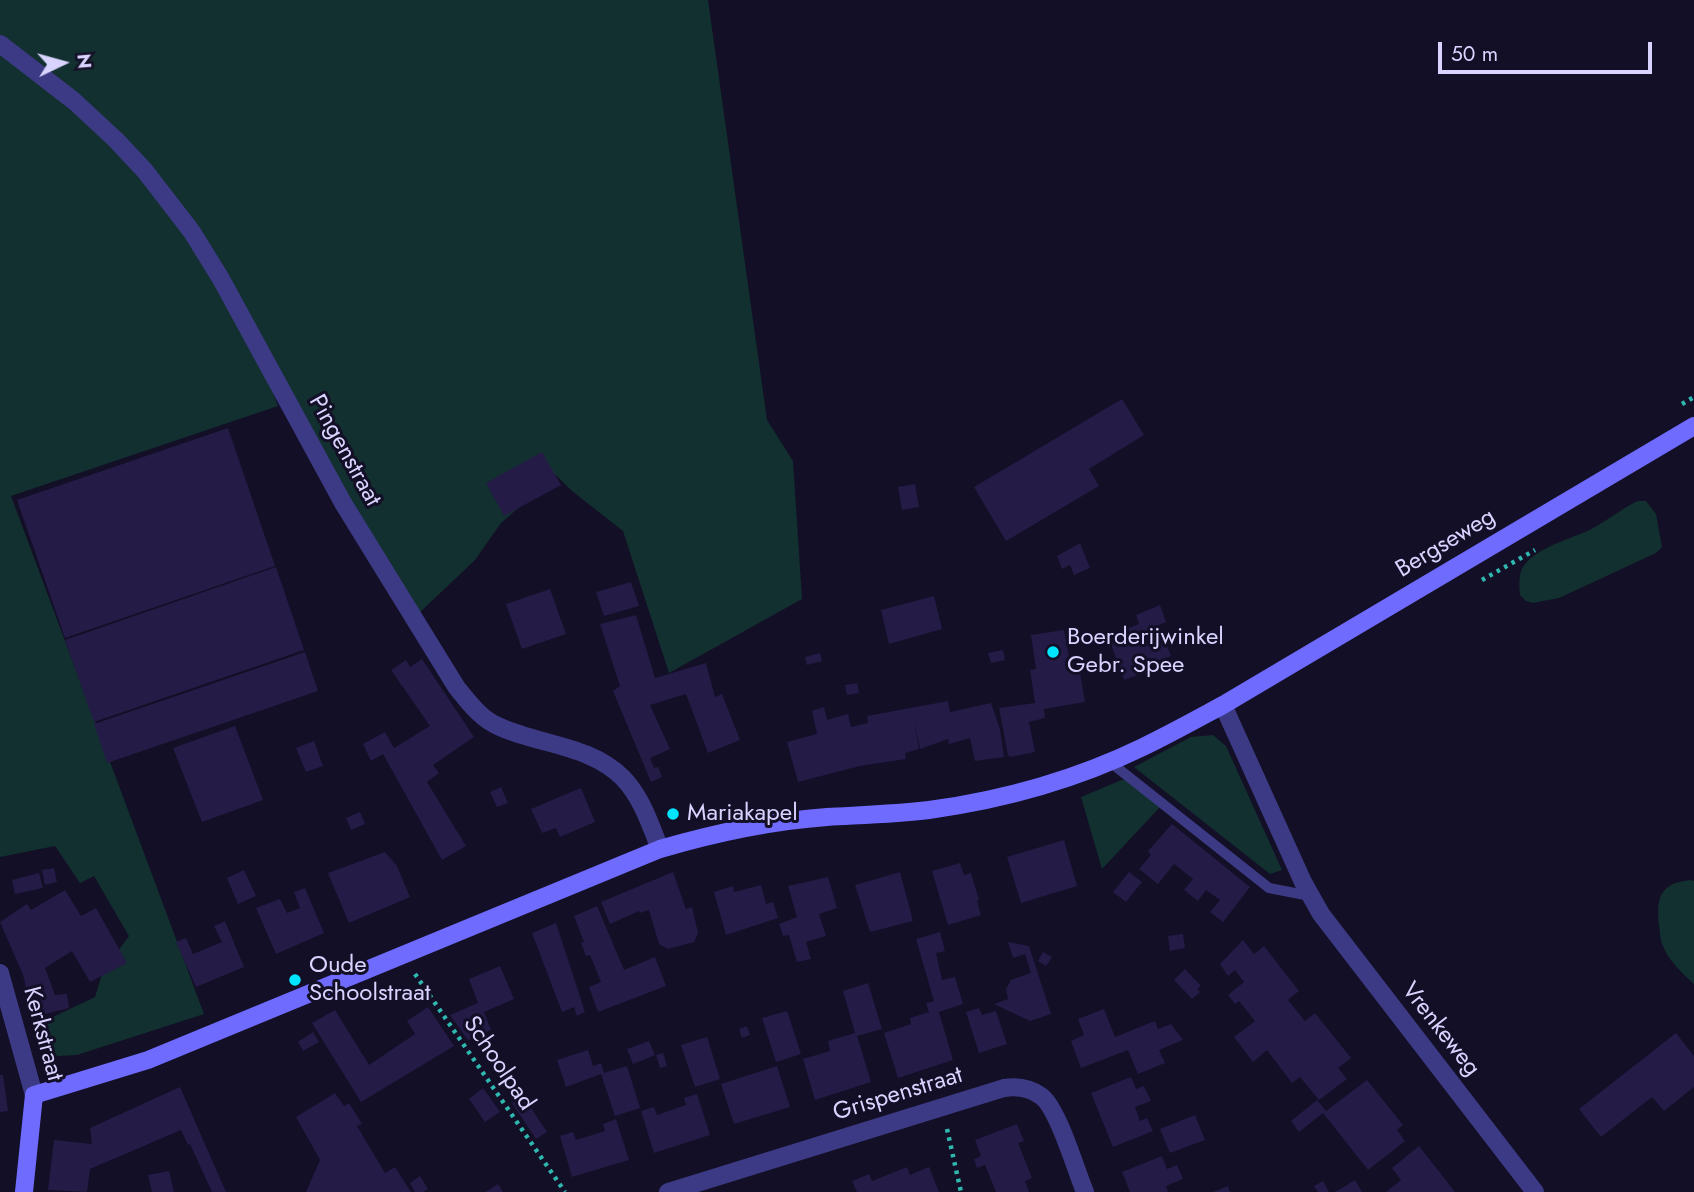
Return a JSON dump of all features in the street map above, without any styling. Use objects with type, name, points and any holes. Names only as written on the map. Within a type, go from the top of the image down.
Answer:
[{"type":"street","name":"Pingenstraat","points":[[0,44],[74,101],[116,139],[145,170],[192,232],[221,279],[344,503],[461,694],[477,712],[499,727],[552,742],[616,772],[635,793],[660,849]]},
{"type":"street","name":"Bergseweg","points":[[1223,705],[1694,426]]},
{"type":"street","points":[[34,1095],[148,1060],[660,849],[763,824],[929,810],[978,802],[1051,782],[1110,761],[1143,747],[1223,705]]},
{"type":"street","name":"Vrenkeweg","points":[[1223,705],[1310,896],[1329,927],[1525,1188]]},
{"type":"street","name":"Kerkstraat","points":[[0,973],[34,1095],[24,1192]]},
{"type":"street","name":"Grispenstraat","points":[[668,1192],[1011,1087],[1029,1089],[1043,1097],[1052,1110],[1085,1192]]},
{"type":"lane","points":[[1110,761],[1269,888],[1310,896]]},
{"type":"path","name":"Schoolpad","points":[[403,956],[565,1192]]},
{"type":"path","points":[[942,1107],[961,1192]]},
{"type":"green space","points":[[0,0],[708,0],[767,420],[793,461],[802,599],[669,673],[623,531],[556,475],[501,523],[475,560],[417,615],[362,526],[203,237],[51,73],[0,35]]},
{"type":"green space","points":[[0,49],[121,153],[199,254],[262,364],[278,406],[11,496],[204,1014],[77,1055],[58,1056],[47,1052],[34,1026],[95,997],[103,971],[129,936],[94,876],[80,883],[55,846],[0,857]]},
{"type":"green space","points":[[1638,501],[1646,501],[1656,514],[1662,547],[1656,553],[1559,598],[1533,603],[1520,595],[1522,570],[1533,556],[1595,527]]},
{"type":"green space","points":[[1213,735],[1226,746],[1282,870],[1270,874],[1134,767],[1191,737]]},
{"type":"green space","points":[[1124,779],[1161,806],[1102,869],[1081,797]]},
{"type":"green space","points":[[1694,881],[1694,984],[1676,967],[1665,951],[1658,915],[1660,899],[1666,888]]},
{"type":"building","points":[[1122,399],[1144,435],[1089,469],[1099,486],[1006,541],[974,487]]},
{"type":"building","points":[[228,428],[275,566],[65,638],[17,500]]},
{"type":"building","points":[[542,452],[561,485],[504,516],[486,483]]},
{"type":"building","points":[[915,484],[919,507],[902,510],[898,487]]},
{"type":"building","points":[[1080,543],[1090,568],[1074,575],[1070,565],[1062,569],[1057,556]]},
{"type":"building","points":[[276,567],[304,650],[94,722],[65,640]]},
{"type":"building","points":[[631,582],[639,606],[604,616],[596,592]]},
{"type":"building","points":[[550,589],[566,634],[522,649],[506,604]]},
{"type":"building","points":[[934,596],[942,629],[889,644],[881,610]]},
{"type":"building","points":[[1160,605],[1166,622],[1159,625],[1171,656],[1149,664],[1151,670],[1124,680],[1108,636],[1139,624],[1136,615]]},
{"type":"building","points":[[636,615],[655,678],[706,663],[715,697],[722,694],[740,740],[708,753],[686,694],[650,705],[670,749],[650,758],[662,777],[651,782],[613,691],[620,686],[600,624]]},
{"type":"building","points":[[1064,630],[1070,663],[1078,661],[1085,702],[1044,709],[1045,718],[1029,722],[1035,752],[1011,757],[1008,755],[999,708],[1035,703],[1030,670],[1036,669],[1031,635]]},
{"type":"building","points":[[1003,650],[1005,660],[991,663],[988,653]]},
{"type":"building","points":[[305,652],[318,691],[107,763],[94,724]]},
{"type":"building","points":[[820,653],[822,661],[807,665],[805,657]]},
{"type":"building","points":[[422,659],[474,737],[433,765],[439,773],[427,782],[466,846],[442,860],[383,754],[371,761],[363,744],[385,732],[394,748],[430,726],[391,670],[406,660],[410,667]]},
{"type":"building","points":[[857,683],[859,693],[847,695],[845,685]]},
{"type":"building","points":[[948,701],[950,712],[991,703],[1000,729],[1004,757],[975,761],[970,738],[949,744],[948,739],[920,749],[914,720],[919,749],[905,753],[906,759],[860,766],[798,782],[787,742],[817,734],[812,711],[824,707],[827,720],[848,714],[851,727],[868,723],[867,716]]},
{"type":"building","points":[[235,726],[263,800],[202,822],[173,748]]},
{"type":"building","points":[[314,741],[323,766],[306,772],[296,748]]},
{"type":"building","points":[[501,787],[508,803],[497,807],[490,792]]},
{"type":"building","points":[[581,788],[595,822],[560,837],[556,828],[542,833],[531,809]]},
{"type":"building","name":"Mariakapel","points":[[668,809],[679,810],[677,820],[667,819]]},
{"type":"building","points":[[360,812],[365,824],[351,830],[346,818]]},
{"type":"building","points":[[1172,824],[1250,887],[1223,922],[1210,912],[1220,900],[1206,890],[1198,901],[1184,890],[1193,879],[1174,864],[1158,884],[1139,869],[1151,855],[1148,851]]},
{"type":"building","points":[[1064,840],[1077,886],[1021,903],[1007,857]]},
{"type":"building","points":[[385,852],[397,866],[410,897],[349,923],[328,873]]},
{"type":"building","points":[[960,863],[964,875],[971,873],[981,915],[948,925],[932,871]]},
{"type":"building","points":[[54,868],[57,882],[45,885],[42,870]]},
{"type":"building","points":[[244,870],[256,896],[238,904],[227,878]]},
{"type":"building","points":[[673,872],[686,909],[692,907],[698,933],[694,942],[668,949],[659,944],[649,910],[639,911],[610,924],[601,902]]},
{"type":"building","points":[[900,872],[913,921],[870,932],[855,885]]},
{"type":"building","points":[[1129,872],[1142,882],[1126,902],[1113,892]]},
{"type":"building","points":[[39,873],[43,888],[15,894],[12,880]]},
{"type":"building","points":[[828,877],[837,908],[819,914],[826,936],[806,942],[811,959],[797,962],[789,935],[783,936],[779,924],[797,917],[788,886]]},
{"type":"building","points":[[761,885],[766,904],[773,902],[778,918],[726,935],[714,892],[733,886],[734,892]]},
{"type":"building","points":[[305,888],[324,933],[276,954],[256,908],[280,899],[287,913],[300,908],[294,892]]},
{"type":"building","points":[[65,890],[81,916],[96,908],[127,963],[90,982],[72,951],[45,968],[55,995],[67,994],[69,1008],[33,1017],[23,975],[0,922],[27,904],[31,910]]},
{"type":"building","points":[[597,906],[624,970],[655,957],[666,986],[598,1012],[589,987],[601,982],[590,955],[586,956],[581,943],[584,942],[574,916]]},
{"type":"building","points":[[225,921],[244,967],[196,987],[176,942],[186,938],[193,954],[222,942],[214,926]]},
{"type":"building","points":[[556,923],[585,1012],[577,1016],[574,1007],[562,1012],[532,933]]},
{"type":"building","points":[[940,932],[945,951],[936,953],[942,980],[955,977],[963,1004],[939,1012],[953,1060],[898,1078],[884,1033],[911,1024],[910,1018],[929,1012],[926,1003],[934,1001],[916,939]]},
{"type":"building","points":[[1183,934],[1185,948],[1170,951],[1168,936]]},
{"type":"building","points":[[1243,940],[1254,954],[1264,946],[1299,991],[1288,1000],[1305,1021],[1315,1013],[1351,1058],[1338,1068],[1347,1079],[1319,1100],[1300,1077],[1292,1083],[1267,1050],[1253,1062],[1234,1037],[1255,1021],[1239,1001],[1235,1004],[1228,995],[1244,982],[1235,970],[1228,976],[1220,964]]},
{"type":"building","points":[[1008,942],[1029,946],[1051,1014],[1030,1021],[994,1004],[1008,999],[1006,989],[1011,980],[1031,973],[1025,954],[1013,958]]},
{"type":"building","points":[[1043,952],[1052,957],[1046,966],[1038,961]]},
{"type":"building","points":[[500,966],[514,999],[484,1012],[491,1030],[468,1040],[450,1015],[478,1003],[469,979]]},
{"type":"building","points":[[1185,969],[1201,986],[1197,989],[1200,992],[1192,999],[1174,980]]},
{"type":"building","points":[[868,983],[882,1029],[857,1036],[871,1082],[815,1100],[803,1059],[830,1051],[828,1041],[855,1033],[843,991]]},
{"type":"building","points":[[428,1007],[454,1046],[361,1102],[312,1023],[335,1010],[369,1065],[415,1034],[407,1021]]},
{"type":"building","points":[[979,1008],[982,1015],[996,1011],[1007,1044],[979,1053],[966,1012]]},
{"type":"building","points":[[1104,1009],[1115,1037],[1155,1021],[1158,1029],[1171,1024],[1183,1040],[1159,1050],[1165,1063],[1138,1074],[1128,1050],[1081,1068],[1071,1041],[1084,1035],[1078,1019]]},
{"type":"building","points":[[787,1011],[801,1054],[776,1062],[762,1018]]},
{"type":"building","points":[[747,1026],[750,1035],[742,1038],[739,1029]]},
{"type":"building","points":[[313,1032],[319,1042],[303,1051],[298,1042]]},
{"type":"building","points":[[1676,1033],[1694,1056],[1694,1087],[1664,1111],[1652,1097],[1601,1137],[1579,1109]]},
{"type":"building","points":[[707,1037],[720,1079],[695,1087],[681,1045]]},
{"type":"building","points":[[649,1041],[655,1055],[633,1064],[627,1049]]},
{"type":"building","points":[[588,1050],[593,1066],[601,1063],[604,1073],[627,1066],[640,1108],[615,1116],[601,1074],[566,1087],[557,1060]]},
{"type":"building","points":[[663,1053],[667,1066],[660,1068],[656,1055]]},
{"type":"building","points":[[777,1066],[790,1107],[734,1124],[721,1084]]},
{"type":"building","points":[[0,1075],[3,1075],[8,1111],[0,1112]]},
{"type":"building","points":[[1131,1077],[1136,1089],[1144,1086],[1151,1101],[1135,1107],[1140,1121],[1147,1118],[1153,1131],[1113,1147],[1091,1093]]},
{"type":"building","points":[[1367,1080],[1403,1125],[1397,1130],[1405,1141],[1368,1170],[1323,1113],[1299,1132],[1291,1121],[1317,1100],[1326,1111]]},
{"type":"building","points":[[180,1087],[226,1192],[212,1192],[181,1130],[90,1169],[87,1192],[48,1190],[54,1140],[92,1144],[90,1128]]},
{"type":"building","points":[[483,1088],[500,1112],[485,1122],[469,1099]]},
{"type":"building","points":[[335,1093],[344,1106],[349,1103],[362,1124],[357,1126],[385,1173],[395,1167],[411,1192],[306,1192],[320,1160],[296,1117]]},
{"type":"building","points":[[697,1094],[710,1135],[654,1153],[641,1111],[654,1107],[657,1115],[686,1105],[684,1098]]},
{"type":"building","points":[[523,1096],[547,1132],[536,1139],[512,1103]]},
{"type":"building","points":[[1195,1115],[1205,1140],[1170,1153],[1160,1129]]},
{"type":"building","points":[[616,1119],[629,1160],[572,1177],[560,1136],[573,1132],[576,1140],[605,1131],[603,1124]]},
{"type":"building","points":[[1017,1124],[1024,1141],[1018,1143],[1032,1178],[1025,1181],[1029,1192],[996,1192],[985,1165],[977,1168],[974,1159],[981,1156],[975,1140]]},
{"type":"building","points":[[1419,1146],[1455,1192],[1386,1192],[1401,1180],[1392,1168]]},
{"type":"building","points":[[1162,1156],[1167,1169],[1177,1165],[1183,1179],[1166,1186],[1168,1192],[1130,1192],[1122,1172]]},
{"type":"building","points":[[907,1167],[910,1175],[929,1167],[939,1192],[857,1192],[852,1181],[869,1174],[872,1181]]},
{"type":"building","points":[[169,1171],[174,1192],[152,1192],[148,1175]]},
{"type":"building","points":[[420,1176],[428,1189],[415,1192],[410,1183]]},
{"type":"building","points":[[1355,1180],[1362,1192],[1335,1192]]},
{"type":"building","points":[[1323,1181],[1329,1192],[1318,1192],[1314,1186]]},
{"type":"building","points":[[498,1184],[503,1192],[485,1192]]},
{"type":"building","points":[[1228,1186],[1230,1192],[1213,1192]]},
{"type":"place","name":"Boerderijwinkel Gebr. Spee","points":[[1053,652]]},
{"type":"place","name":"Mariakapel","points":[[673,814]]},
{"type":"place","name":"Oude Schoolstraat","points":[[295,980]]}]
